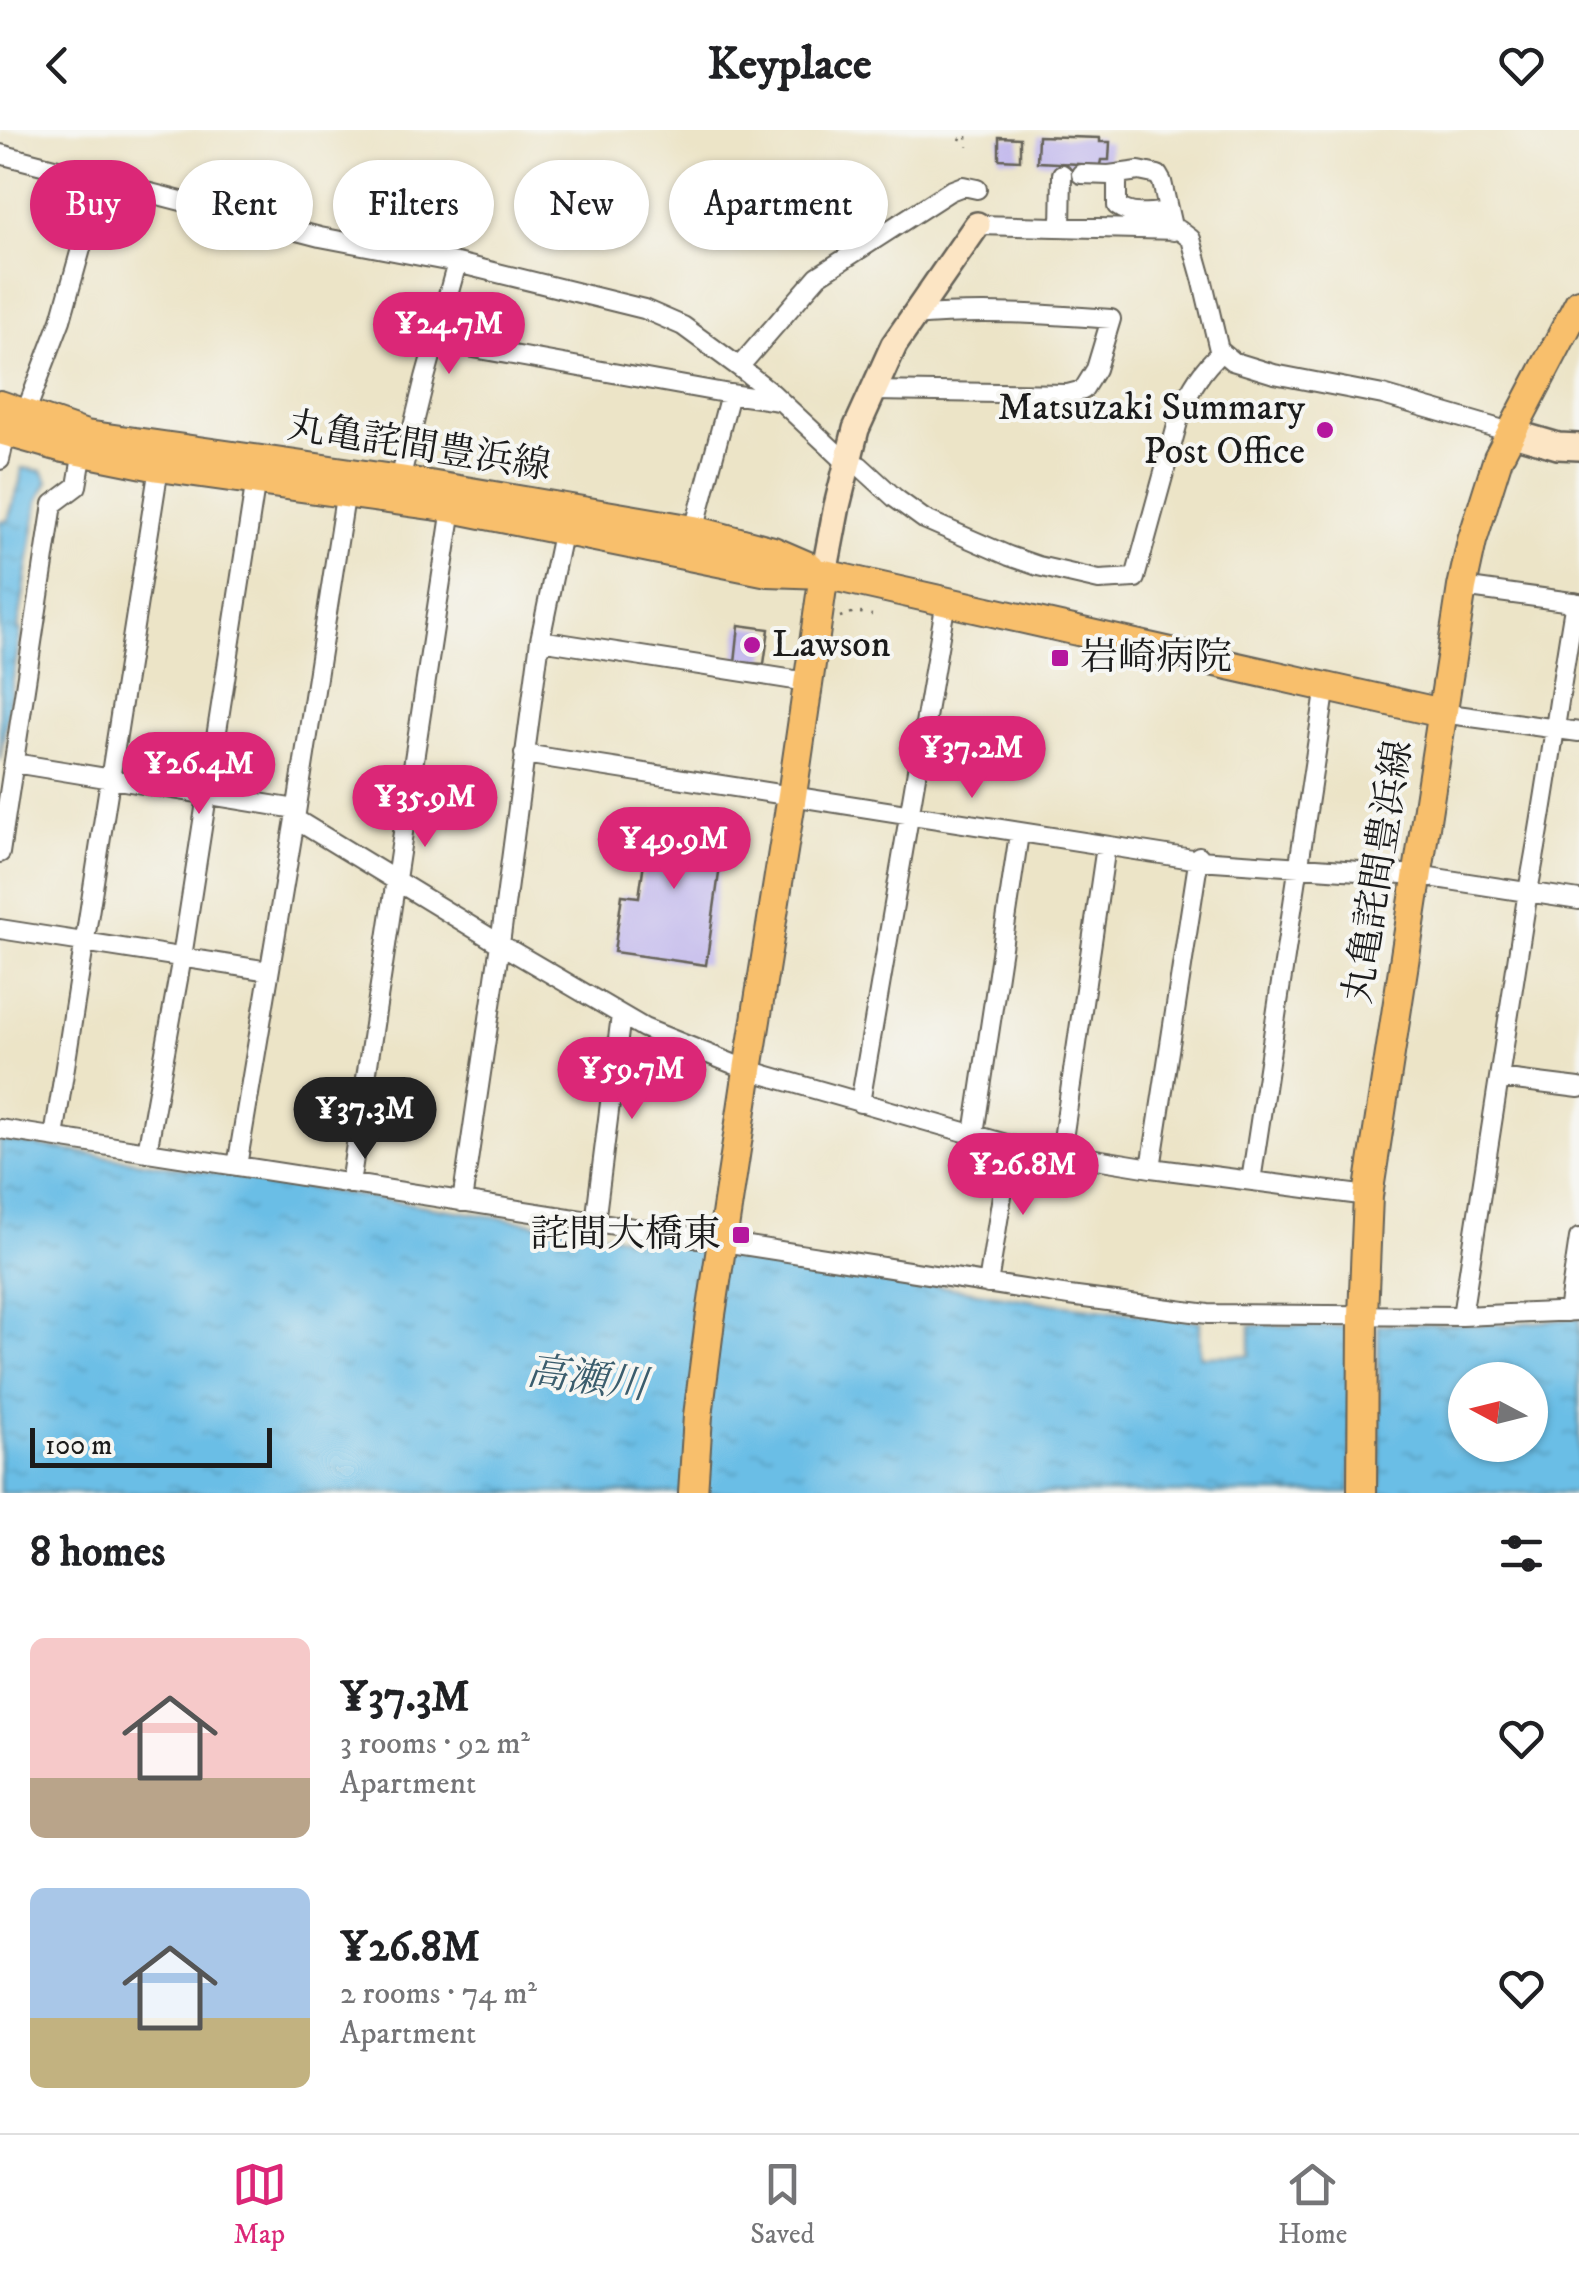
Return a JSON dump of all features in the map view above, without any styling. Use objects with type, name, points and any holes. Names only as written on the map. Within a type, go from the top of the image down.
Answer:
[{"type":"main road","points":[[693,1493],[698,1416],[748,1070],[824,574],[847,463],[856,429],[894,345],[977,225]]},
{"type":"main road","points":[[1442,714],[1462,587],[1485,494],[1510,432],[1579,303]]},
{"type":"main road","name":"丸亀詫間豊浜線","points":[[8,420],[160,467],[256,479],[347,484],[400,480],[694,530],[773,551],[824,574]]},
{"type":"main road","points":[[1510,432],[1558,446],[1579,447]]},
{"type":"main road","name":"丸亀詫間豊浜線","points":[[84,443],[347,484],[768,572],[824,574],[1442,714],[1368,1196],[1362,1314],[1362,1493]]},
{"type":"street","points":[[0,154],[30,162]]},
{"type":"street","points":[[1061,227],[1072,174],[1139,171],[1158,175],[1173,230]]},
{"type":"street","points":[[1117,174],[1117,206],[1125,212],[1168,211]]},
{"type":"street","points":[[739,367],[818,276],[950,191],[963,186],[977,189]]},
{"type":"street","points":[[156,195],[320,238],[457,262],[644,309],[683,326],[739,367],[847,463],[860,466],[924,519],[1009,556],[1099,580],[1136,578],[1181,410],[1197,378],[1221,352]]},
{"type":"street","points":[[977,225],[1179,230],[1191,239],[1218,350],[1232,361],[1274,374],[1383,395],[1510,432]]},
{"type":"street","points":[[0,460],[8,420],[61,320],[81,250]]},
{"type":"street","points":[[400,480],[457,262]]},
{"type":"street","points":[[874,390],[1039,396],[1082,390],[1096,370],[1111,319],[1008,314],[912,316]]},
{"type":"street","points":[[435,341],[780,401]]},
{"type":"street","points":[[694,530],[730,394]]},
{"type":"street","points":[[0,852],[54,504],[77,486],[84,443]]},
{"type":"street","points":[[54,1138],[160,467]]},
{"type":"street","points":[[147,1152],[182,957],[256,479]]},
{"type":"street","points":[[237,1166],[347,484]]},
{"type":"street","points":[[350,1184],[452,508]]},
{"type":"street","points":[[462,1202],[540,640],[563,530]]},
{"type":"street","points":[[1462,587],[1577,602],[1556,711],[1462,1316]]},
{"type":"street","points":[[860,1103],[946,601]]},
{"type":"street","points":[[540,640],[807,682]]},
{"type":"street","points":[[1251,1181],[1326,686]]},
{"type":"street","points":[[1442,714],[1579,732]]},
{"type":"street","points":[[524,754],[1018,834],[1199,858],[1416,875],[1579,900]]},
{"type":"street","points":[[14,763],[208,794],[295,814],[500,944],[644,1028],[748,1070],[1010,1145],[1368,1196]]},
{"type":"street","points":[[974,1134],[1018,834]]},
{"type":"street","points":[[1061,1153],[1106,846]]},
{"type":"street","points":[[1151,1168],[1199,858]]},
{"type":"street","points":[[0,928],[269,971]]},
{"type":"street","points":[[594,1223],[622,1015]]},
{"type":"street","points":[[1498,1078],[1579,1088]]},
{"type":"street","points":[[0,1129],[594,1223],[722,1250],[1208,1314],[1462,1316],[1574,1312],[1579,1238]]},
{"type":"street","points":[[988,1284],[1010,1145]]},
{"type":"path","points":[[968,130],[968,140],[967,142],[960,140],[962,135],[967,136],[968,138],[968,147]]},
{"type":"water","points":[[22,468],[42,471],[48,481],[38,501],[0,761],[0,521],[8,520]]},
{"type":"water","name":"高瀬川","points":[[0,1140],[1048,1303],[1200,1321],[1200,1356],[1250,1355],[1250,1325],[1351,1327],[1351,1493],[0,1493]]},
{"type":"water","points":[[1579,1318],[1579,1493],[1381,1493],[1378,1325],[1513,1324]]},
{"type":"building","points":[[1038,136],[1100,138],[1100,142],[1110,142],[1109,160],[1101,160],[1100,165],[1037,162]]},
{"type":"building","points":[[999,137],[1020,138],[1020,160],[999,159]]},
{"type":"building","name":"Lawson","points":[[739,625],[769,629],[764,664],[735,662]]},
{"type":"building","points":[[651,813],[726,824],[706,965],[614,952],[622,895],[639,897]]},
{"type":"place","name":"Matsuzaki Summary Post Office","points":[[1325,430]]},
{"type":"place","name":"Lawson","points":[[752,645]]},
{"type":"place","name":"岩崎病院","points":[[1060,658]]},
{"type":"place","name":"詫間大橋東","points":[[741,1235]]}]
